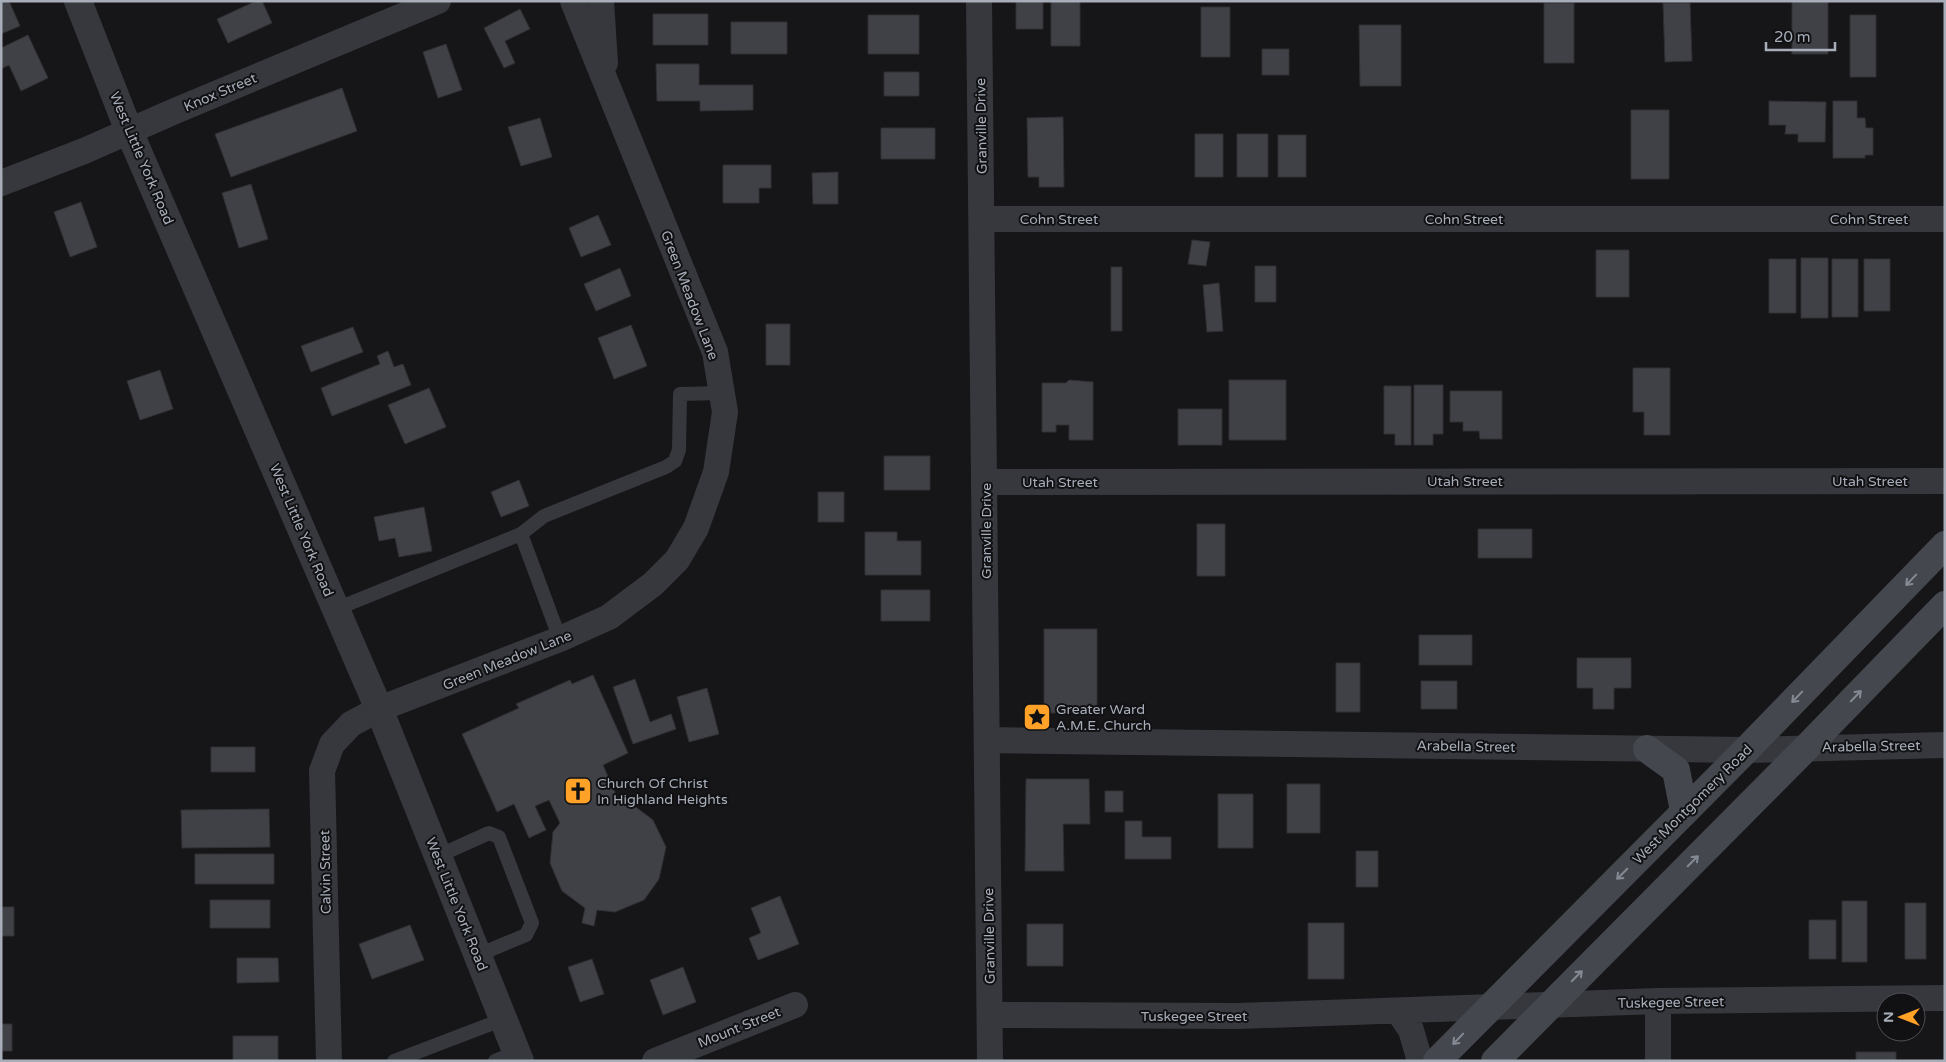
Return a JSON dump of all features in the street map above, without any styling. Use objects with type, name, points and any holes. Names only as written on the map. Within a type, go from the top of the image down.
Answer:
[{"type":"main road","name":"West Montgomery Road","points":[[1437,1061],[1746,750],[1945,545]]},
{"type":"main road","points":[[1494,1061],[1806,748],[1945,605]]},
{"type":"main road","points":[[1647,749],[1676,770],[1684,811]]},
{"type":"street","name":"West Little York Road","points":[[78,1],[129,131],[379,709],[504,1019],[511,1058]]},
{"type":"street","name":"Knox Street","points":[[1,183],[84,151],[438,1]]},
{"type":"street","name":"Green Meadow Lane","points":[[379,709],[560,640],[609,617],[653,584],[676,560],[696,528],[716,472],[725,412],[715,352],[573,1]]},
{"type":"street","points":[[601,1],[606,85]]},
{"type":"street","name":"Granville Drive","points":[[979,1],[986,482],[990,1061]]},
{"type":"street","name":"Cohn Street","points":[[982,219],[1945,219]]},
{"type":"street","name":"Utah Street","points":[[986,482],[1945,481]]},
{"type":"street","name":"Calvin Street","points":[[329,1061],[322,772],[332,744],[351,724],[379,709]]},
{"type":"street","name":"Arabella Street","points":[[987,740],[1746,750],[1945,745]]},
{"type":"street","name":"Tuskegee Street","points":[[990,1015],[1239,1016],[1658,1001],[1945,998]]},
{"type":"street","points":[[1658,1001],[1658,1061]]},
{"type":"street","name":"Mount Street","points":[[655,1061],[794,1005]]},
{"type":"street","points":[[1398,1011],[1411,1030],[1420,1061]]},
{"type":"lane","points":[[336,609],[521,534],[544,516],[666,467],[675,461],[679,450],[680,394],[722,393]]},
{"type":"lane","points":[[521,534],[560,640]]},
{"type":"lane","points":[[438,856],[489,833],[499,837],[532,923],[526,934],[478,955]]},
{"type":"lane","points":[[394,1061],[504,1019]]},
{"type":"building","points":[[1,1],[9,1],[20,26],[1,34]]},
{"type":"building","points":[[256,1],[262,1],[272,23],[228,43],[217,19]]},
{"type":"building","points":[[1051,1],[1080,1],[1080,46],[1051,46]]},
{"type":"building","points":[[1792,1],[1828,1],[1828,54],[1792,54]]},
{"type":"building","points":[[1016,2],[1043,2],[1043,29],[1016,29]]},
{"type":"building","points":[[1544,3],[1574,3],[1574,63],[1544,63]]},
{"type":"building","points":[[1663,3],[1690,3],[1692,61],[1665,62]]},
{"type":"building","points":[[1201,7],[1230,7],[1230,57],[1201,57]]},
{"type":"building","points":[[520,9],[530,29],[505,41],[515,63],[504,68],[484,28]]},
{"type":"building","points":[[653,14],[708,14],[708,45],[653,45]]},
{"type":"building","points":[[868,15],[919,15],[919,54],[868,54]]},
{"type":"building","points":[[1850,15],[1876,15],[1876,77],[1850,77]]},
{"type":"building","points":[[731,22],[787,22],[787,54],[731,54]]},
{"type":"building","points":[[1359,25],[1401,25],[1401,86],[1360,86]]},
{"type":"building","points":[[28,35],[48,78],[21,91],[9,65],[1,69],[1,48]]},
{"type":"building","points":[[446,44],[462,90],[438,98],[423,52]]},
{"type":"building","points":[[1262,49],[1289,49],[1289,75],[1262,75]]},
{"type":"building","points":[[656,64],[699,64],[699,85],[753,85],[753,110],[700,111],[700,101],[657,101]]},
{"type":"building","points":[[884,72],[919,72],[919,96],[884,96]]},
{"type":"building","points":[[342,88],[357,131],[231,177],[215,134]]},
{"type":"building","points":[[1769,101],[1826,102],[1825,142],[1798,142],[1798,134],[1785,134],[1786,125],[1769,125]]},
{"type":"building","points":[[1833,101],[1857,101],[1857,118],[1865,118],[1866,128],[1873,128],[1873,155],[1865,155],[1865,158],[1833,158]]},
{"type":"building","points":[[1631,110],[1669,110],[1669,179],[1631,179]]},
{"type":"building","points":[[1063,117],[1064,187],[1039,187],[1039,177],[1028,177],[1027,118]]},
{"type":"building","points":[[540,118],[552,157],[521,166],[508,127]]},
{"type":"building","points":[[881,128],[935,128],[935,159],[881,159]]},
{"type":"building","points":[[1195,134],[1223,134],[1223,177],[1195,177]]},
{"type":"building","points":[[1237,134],[1268,134],[1268,177],[1237,177]]},
{"type":"building","points":[[1278,135],[1306,135],[1306,177],[1278,177]]},
{"type":"building","points":[[723,165],[771,165],[771,188],[759,188],[759,203],[723,203]]},
{"type":"building","points":[[838,172],[838,204],[813,204],[812,173]]},
{"type":"building","points":[[251,184],[268,239],[239,248],[222,193]]},
{"type":"building","points":[[81,202],[97,247],[70,257],[54,212]]},
{"type":"building","points":[[598,215],[611,245],[581,257],[569,228]]},
{"type":"building","points":[[1192,240],[1210,242],[1206,266],[1188,264]]},
{"type":"building","points":[[1596,250],[1629,250],[1629,297],[1596,297]]},
{"type":"building","points":[[1801,258],[1828,258],[1828,318],[1801,318]]},
{"type":"building","points":[[1769,259],[1796,259],[1796,313],[1769,313]]},
{"type":"building","points":[[1832,259],[1858,259],[1858,317],[1832,317]]},
{"type":"building","points":[[1864,259],[1890,259],[1890,311],[1864,311]]},
{"type":"building","points":[[1255,266],[1276,266],[1276,302],[1255,302]]},
{"type":"building","points":[[1111,267],[1122,267],[1122,331],[1111,331]]},
{"type":"building","points":[[620,268],[631,296],[596,311],[584,284]]},
{"type":"building","points":[[1219,283],[1223,331],[1207,332],[1203,285]]},
{"type":"building","points":[[766,324],[790,324],[790,365],[766,365]]},
{"type":"building","points":[[631,325],[647,366],[614,379],[598,338]]},
{"type":"building","points":[[353,327],[363,352],[311,372],[301,346]]},
{"type":"building","points":[[388,351],[394,367],[403,364],[411,385],[332,416],[321,388],[380,364],[377,356]]},
{"type":"building","points":[[1633,368],[1670,368],[1670,435],[1644,435],[1644,412],[1633,412]]},
{"type":"building","points":[[160,370],[173,409],[140,420],[127,381]]},
{"type":"building","points":[[1069,380],[1093,382],[1093,440],[1069,440],[1069,425],[1056,425],[1056,432],[1042,432],[1042,383],[1066,383]]},
{"type":"building","points":[[1229,380],[1286,380],[1286,440],[1229,440]]},
{"type":"building","points":[[1414,385],[1443,385],[1443,434],[1433,434],[1433,445],[1414,445]]},
{"type":"building","points":[[1384,386],[1411,386],[1411,445],[1395,445],[1395,434],[1384,434]]},
{"type":"building","points":[[429,388],[446,427],[405,444],[388,405]]},
{"type":"building","points":[[1450,391],[1502,391],[1502,439],[1480,439],[1479,431],[1463,431],[1463,422],[1450,422]]},
{"type":"building","points":[[1178,409],[1222,409],[1222,445],[1178,445]]},
{"type":"building","points":[[884,456],[930,456],[930,490],[884,490]]},
{"type":"building","points":[[519,480],[529,506],[501,517],[491,492]]},
{"type":"building","points":[[818,492],[844,492],[844,522],[818,522]]},
{"type":"building","points":[[424,507],[432,551],[399,557],[395,538],[379,541],[374,517]]},
{"type":"building","points":[[1197,524],[1225,524],[1225,576],[1197,576]]},
{"type":"building","points":[[1478,529],[1532,529],[1532,558],[1478,558]]},
{"type":"building","points":[[865,532],[897,532],[897,541],[921,541],[921,575],[865,575]]},
{"type":"building","points":[[881,590],[930,590],[930,621],[881,621]]},
{"type":"building","points":[[1044,629],[1097,629],[1097,713],[1044,713]]},
{"type":"building","points":[[1419,635],[1472,635],[1472,665],[1419,665]]},
{"type":"building","points":[[1577,658],[1631,658],[1631,688],[1614,688],[1614,709],[1593,709],[1593,688],[1577,688]]},
{"type":"building","points":[[1336,663],[1360,663],[1360,712],[1336,712]]},
{"type":"building","points":[[593,675],[628,753],[603,765],[617,797],[629,802],[653,820],[666,847],[659,879],[644,900],[615,912],[597,910],[594,926],[582,923],[585,908],[562,891],[550,863],[553,832],[560,823],[549,800],[535,806],[546,830],[529,838],[514,804],[497,812],[462,734],[519,708],[516,704],[570,680],[572,684]]},
{"type":"building","points":[[635,679],[650,722],[671,714],[676,729],[633,744],[613,687]]},
{"type":"building","points":[[1421,681],[1457,681],[1457,709],[1421,709]]},
{"type":"building","points":[[707,688],[719,734],[689,742],[677,697]]},
{"type":"building","points":[[211,747],[255,747],[255,772],[211,772]]},
{"type":"building","points":[[1026,779],[1089,779],[1090,824],[1063,824],[1064,871],[1025,871]]},
{"type":"building","points":[[1287,784],[1320,784],[1320,833],[1287,833]]},
{"type":"building","points":[[1105,791],[1123,791],[1123,812],[1105,812]]},
{"type":"building","points":[[1218,794],[1253,794],[1253,848],[1218,848]]},
{"type":"building","points":[[269,809],[270,847],[182,848],[181,810]]},
{"type":"building","points":[[1125,821],[1142,821],[1142,837],[1171,837],[1171,859],[1125,859]]},
{"type":"building","points":[[1356,851],[1378,851],[1378,887],[1356,887]]},
{"type":"building","points":[[195,854],[274,854],[274,884],[195,884]]},
{"type":"building","points":[[780,896],[799,944],[758,960],[749,938],[761,933],[751,908]]},
{"type":"building","points":[[210,900],[270,900],[270,928],[210,928]]},
{"type":"building","points":[[1842,901],[1867,901],[1867,962],[1842,962]]},
{"type":"building","points":[[1905,903],[1926,903],[1926,959],[1905,959]]},
{"type":"building","points":[[1,907],[14,907],[14,936],[1,936]]},
{"type":"building","points":[[1809,920],[1836,920],[1836,959],[1809,959]]},
{"type":"building","points":[[1308,923],[1344,923],[1344,979],[1308,979]]},
{"type":"building","points":[[1027,924],[1063,924],[1063,966],[1027,966]]},
{"type":"building","points":[[410,925],[424,960],[372,979],[359,944]]},
{"type":"building","points":[[237,958],[278,958],[279,982],[237,983]]},
{"type":"building","points":[[592,959],[604,994],[580,1002],[568,967]]},
{"type":"building","points":[[683,967],[696,1002],[663,1015],[650,980]]},
{"type":"building","points":[[1,1024],[12,1024],[12,1051],[1,1051]]},
{"type":"building","points":[[233,1036],[278,1036],[278,1061],[233,1061]]},
{"type":"building","points":[[1856,1052],[1896,1052],[1896,1061],[1856,1061]]},
{"type":"place","name":"Greater Ward A.M.E. Church","points":[[1037,717]]},
{"type":"place","name":"Church Of Christ In Highland Heights","points":[[578,791]]}]
